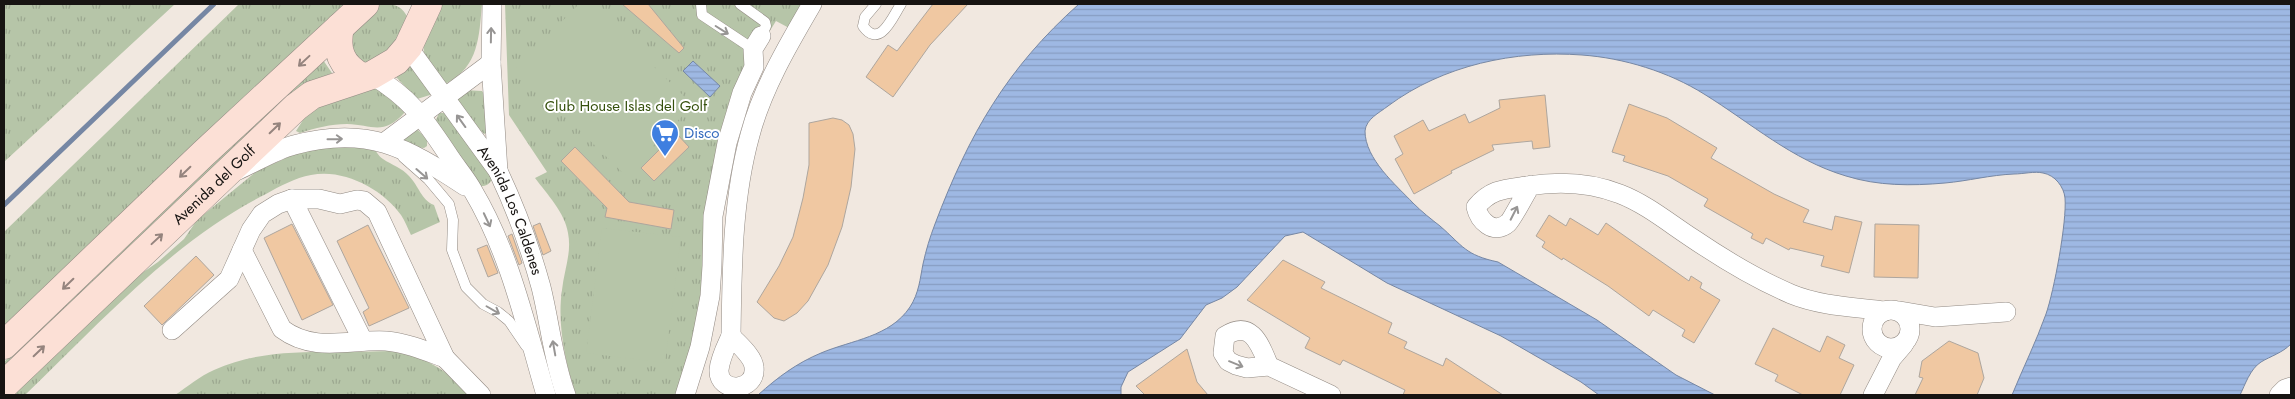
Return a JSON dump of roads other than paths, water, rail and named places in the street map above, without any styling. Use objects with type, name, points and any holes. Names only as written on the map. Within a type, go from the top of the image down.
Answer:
[{"type":"street","name":"Avenida del Golf","points":[[4,345],[203,154],[365,4]]},
{"type":"street","points":[[405,4],[414,20],[412,39]]},
{"type":"street","name":"Avenida del Golf","points":[[4,385],[312,95],[367,76],[396,61],[412,39],[428,4]]},
{"type":"street","points":[[492,4],[491,63],[498,171]]},
{"type":"street","points":[[731,336],[737,197],[750,133],[779,63],[812,4]]},
{"type":"street","points":[[340,27],[338,51],[344,63],[352,72],[367,76]]},
{"type":"street","name":"Avenida Los Caldenes","points":[[412,39],[444,98],[498,171],[527,239],[541,288],[558,373],[566,395]]},
{"type":"street","points":[[685,395],[700,347],[710,296],[713,216],[727,143],[742,93],[754,67],[757,43]]},
{"type":"street","points":[[385,142],[491,63]]},
{"type":"street","name":"Avenida Los Caldenes","points":[[367,76],[395,89],[421,115],[473,191],[504,260],[525,319],[546,395]]},
{"type":"street","points":[[223,177],[293,145],[324,139],[358,138],[385,142],[422,158],[473,191]]},
{"type":"street","points":[[1531,185],[1567,182],[1621,194],[1646,207],[1728,262],[1792,295],[1817,302],[1935,317],[2006,312]]},
{"type":"street","points":[[292,198],[363,341]]},
{"type":"street","points":[[172,330],[229,279],[242,250],[262,214],[292,198],[319,199],[340,204],[357,200],[364,201],[377,212],[445,358],[481,395]]},
{"type":"street","points":[[242,250],[282,329],[291,336],[304,341],[339,345],[363,341],[387,341],[415,346],[445,358]]},
{"type":"street","points":[[1844,305],[1855,314],[1874,337],[1885,348],[1898,347],[1906,341],[1910,332],[1909,320],[1892,311],[1876,317],[1872,328],[1874,337],[1881,355],[1883,375]]},
{"type":"street","points":[[1873,395],[1892,358],[1919,325],[1935,317]]},
{"type":"street","points":[[1270,366],[1331,395]]},
{"type":"street","points":[[2279,395],[2285,389],[2291,387]]},
{"type":"lane","points":[[701,4],[702,15],[709,22],[757,43],[766,26],[765,22],[740,4]]},
{"type":"lane","points":[[876,4],[865,17],[863,26],[867,32],[875,35],[887,27],[901,4]]},
{"type":"lane","points":[[385,142],[440,191],[452,212],[452,250],[466,287],[478,300],[509,321],[538,367]]},
{"type":"water","points":[[1079,4],[2291,4],[2291,344],[2257,365],[2248,377],[2240,395],[2012,395],[2046,314],[2056,274],[2064,223],[2065,198],[2061,186],[2051,176],[2036,172],[1920,185],[1870,182],[1846,176],[1808,161],[1772,140],[1704,94],[1676,79],[1646,67],[1614,59],[1557,54],[1531,55],[1480,63],[1432,80],[1409,92],[1377,114],[1368,123],[1365,131],[1370,152],[1398,188],[1465,249],[1478,256],[1498,262],[1597,320],[1676,375],[1715,395],[1599,395],[1581,382],[1501,336],[1387,283],[1303,232],[1285,236],[1237,287],[1222,298],[1206,305],[1180,339],[1128,372],[1121,387],[1121,395],[758,395],[780,376],[804,361],[870,336],[892,325],[902,317],[913,302],[925,254],[948,191],[977,132],[1011,78],[1031,53]]},
{"type":"water","points":[[693,61],[720,86],[710,97],[683,71]]},
{"type":"waterway","points":[[4,205],[214,4]]},
{"type":"place","name":"Disco","points":[[665,157]]},
{"type":"park label","name":"Club House Islas del Golf","points":[[626,106]]}]
